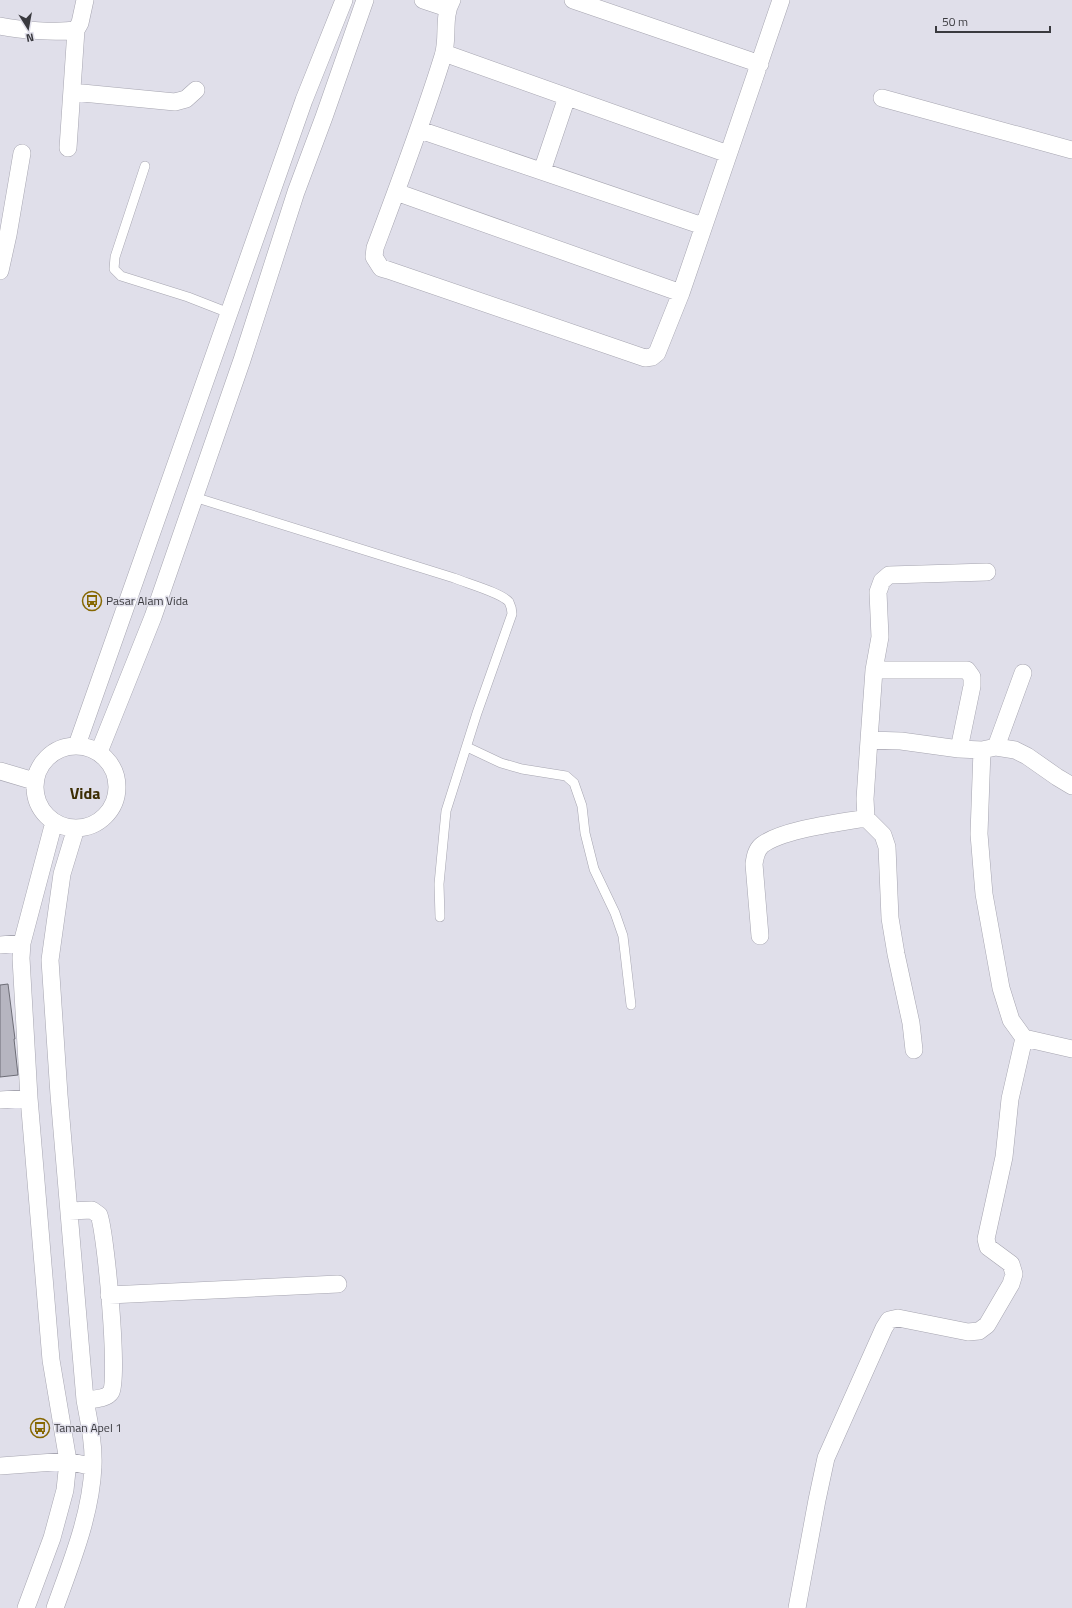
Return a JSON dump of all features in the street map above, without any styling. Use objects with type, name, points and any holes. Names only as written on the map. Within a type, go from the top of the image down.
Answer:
[{"type":"street","points":[[68,148],[76,30],[80,23],[85,0]]},
{"type":"street","points":[[77,745],[304,100],[344,0]]},
{"type":"street","points":[[99,752],[153,617],[244,352],[296,192],[365,0]]},
{"type":"street","points":[[423,0],[450,4],[444,54],[420,130],[375,248],[374,257],[381,268],[645,358],[652,357],[656,353],[681,293],[781,0]]},
{"type":"street","points":[[573,0],[760,64]]},
{"type":"street","points":[[0,26],[52,31],[76,30]]},
{"type":"street","points":[[444,54],[728,154]]},
{"type":"street","points":[[72,92],[175,102],[186,99],[196,90]]},
{"type":"street","points":[[542,171],[567,97]]},
{"type":"street","points":[[882,98],[1072,150]]},
{"type":"street","points":[[420,130],[703,226]]},
{"type":"street","points":[[0,271],[8,235],[22,153]]},
{"type":"street","points":[[396,192],[681,293]]},
{"type":"street","points":[[914,1050],[911,1023],[890,918],[887,847],[883,835],[866,818],[865,799],[874,670],[880,637],[878,592],[882,581],[889,576],[987,572]]},
{"type":"street","points":[[874,670],[967,670],[972,677],[972,686],[959,749]]},
{"type":"street","points":[[1023,673],[989,749],[979,834],[984,894],[1001,988],[1011,1020],[1024,1038],[1072,1049]]},
{"type":"street","points":[[869,740],[900,741],[959,749],[1015,750],[1027,756],[1051,774],[1072,786]]},
{"type":"street","points":[[77,745],[88,747],[99,752],[108,760],[114,770],[117,781],[117,793],[114,804],[107,814],[98,822],[88,826],[76,828],[64,826],[54,822],[44,814],[38,804],[34,792],[34,781],[38,769],[45,759],[65,746],[77,745]]},
{"type":"street","points":[[0,771],[34,781]]},
{"type":"street","points":[[760,936],[754,864],[756,852],[762,845],[782,835],[866,818]]},
{"type":"street","points":[[26,1608],[52,1538],[65,1490],[68,1461],[51,1360],[29,1098],[21,958],[23,941],[54,822]]},
{"type":"street","points":[[55,1608],[80,1536],[93,1467],[92,1442],[85,1400],[59,1095],[50,960],[62,874],[76,828]]},
{"type":"street","points":[[0,945],[23,941],[53,940]]},
{"type":"street","points":[[797,1608],[826,1458],[889,1320],[898,1318],[968,1332],[979,1331],[987,1325],[1011,1284],[1014,1274],[1011,1264],[988,1247],[986,1239],[1004,1157],[1010,1099],[1024,1038]]},
{"type":"street","points":[[0,1100],[29,1098]]},
{"type":"street","points":[[69,1211],[92,1210],[99,1214],[102,1224],[113,1341],[114,1385],[110,1394],[103,1397],[85,1400]]},
{"type":"street","points":[[109,1295],[338,1284]]},
{"type":"street","points":[[0,1466],[68,1461],[93,1467]]},
{"type":"lane","points":[[145,166],[115,257],[114,269],[121,276],[188,297],[229,313]]},
{"type":"lane","points":[[194,497],[454,578],[494,593],[506,599],[509,603],[512,614],[477,713],[446,811],[439,884],[440,917]]},
{"type":"lane","points":[[467,747],[501,763],[522,769],[566,776],[574,783],[582,806],[594,869],[615,913],[623,936],[632,1004]]},
{"type":"building","points":[[8,984],[18,1075],[0,1077],[0,985]]},
{"type":"place","name":"Pasar Alam Vida","points":[[92,601]]},
{"type":"place","name":"Taman Apel 1","points":[[40,1428]]},
{"type":"district","name":"Vida","points":[[85,793]]}]
